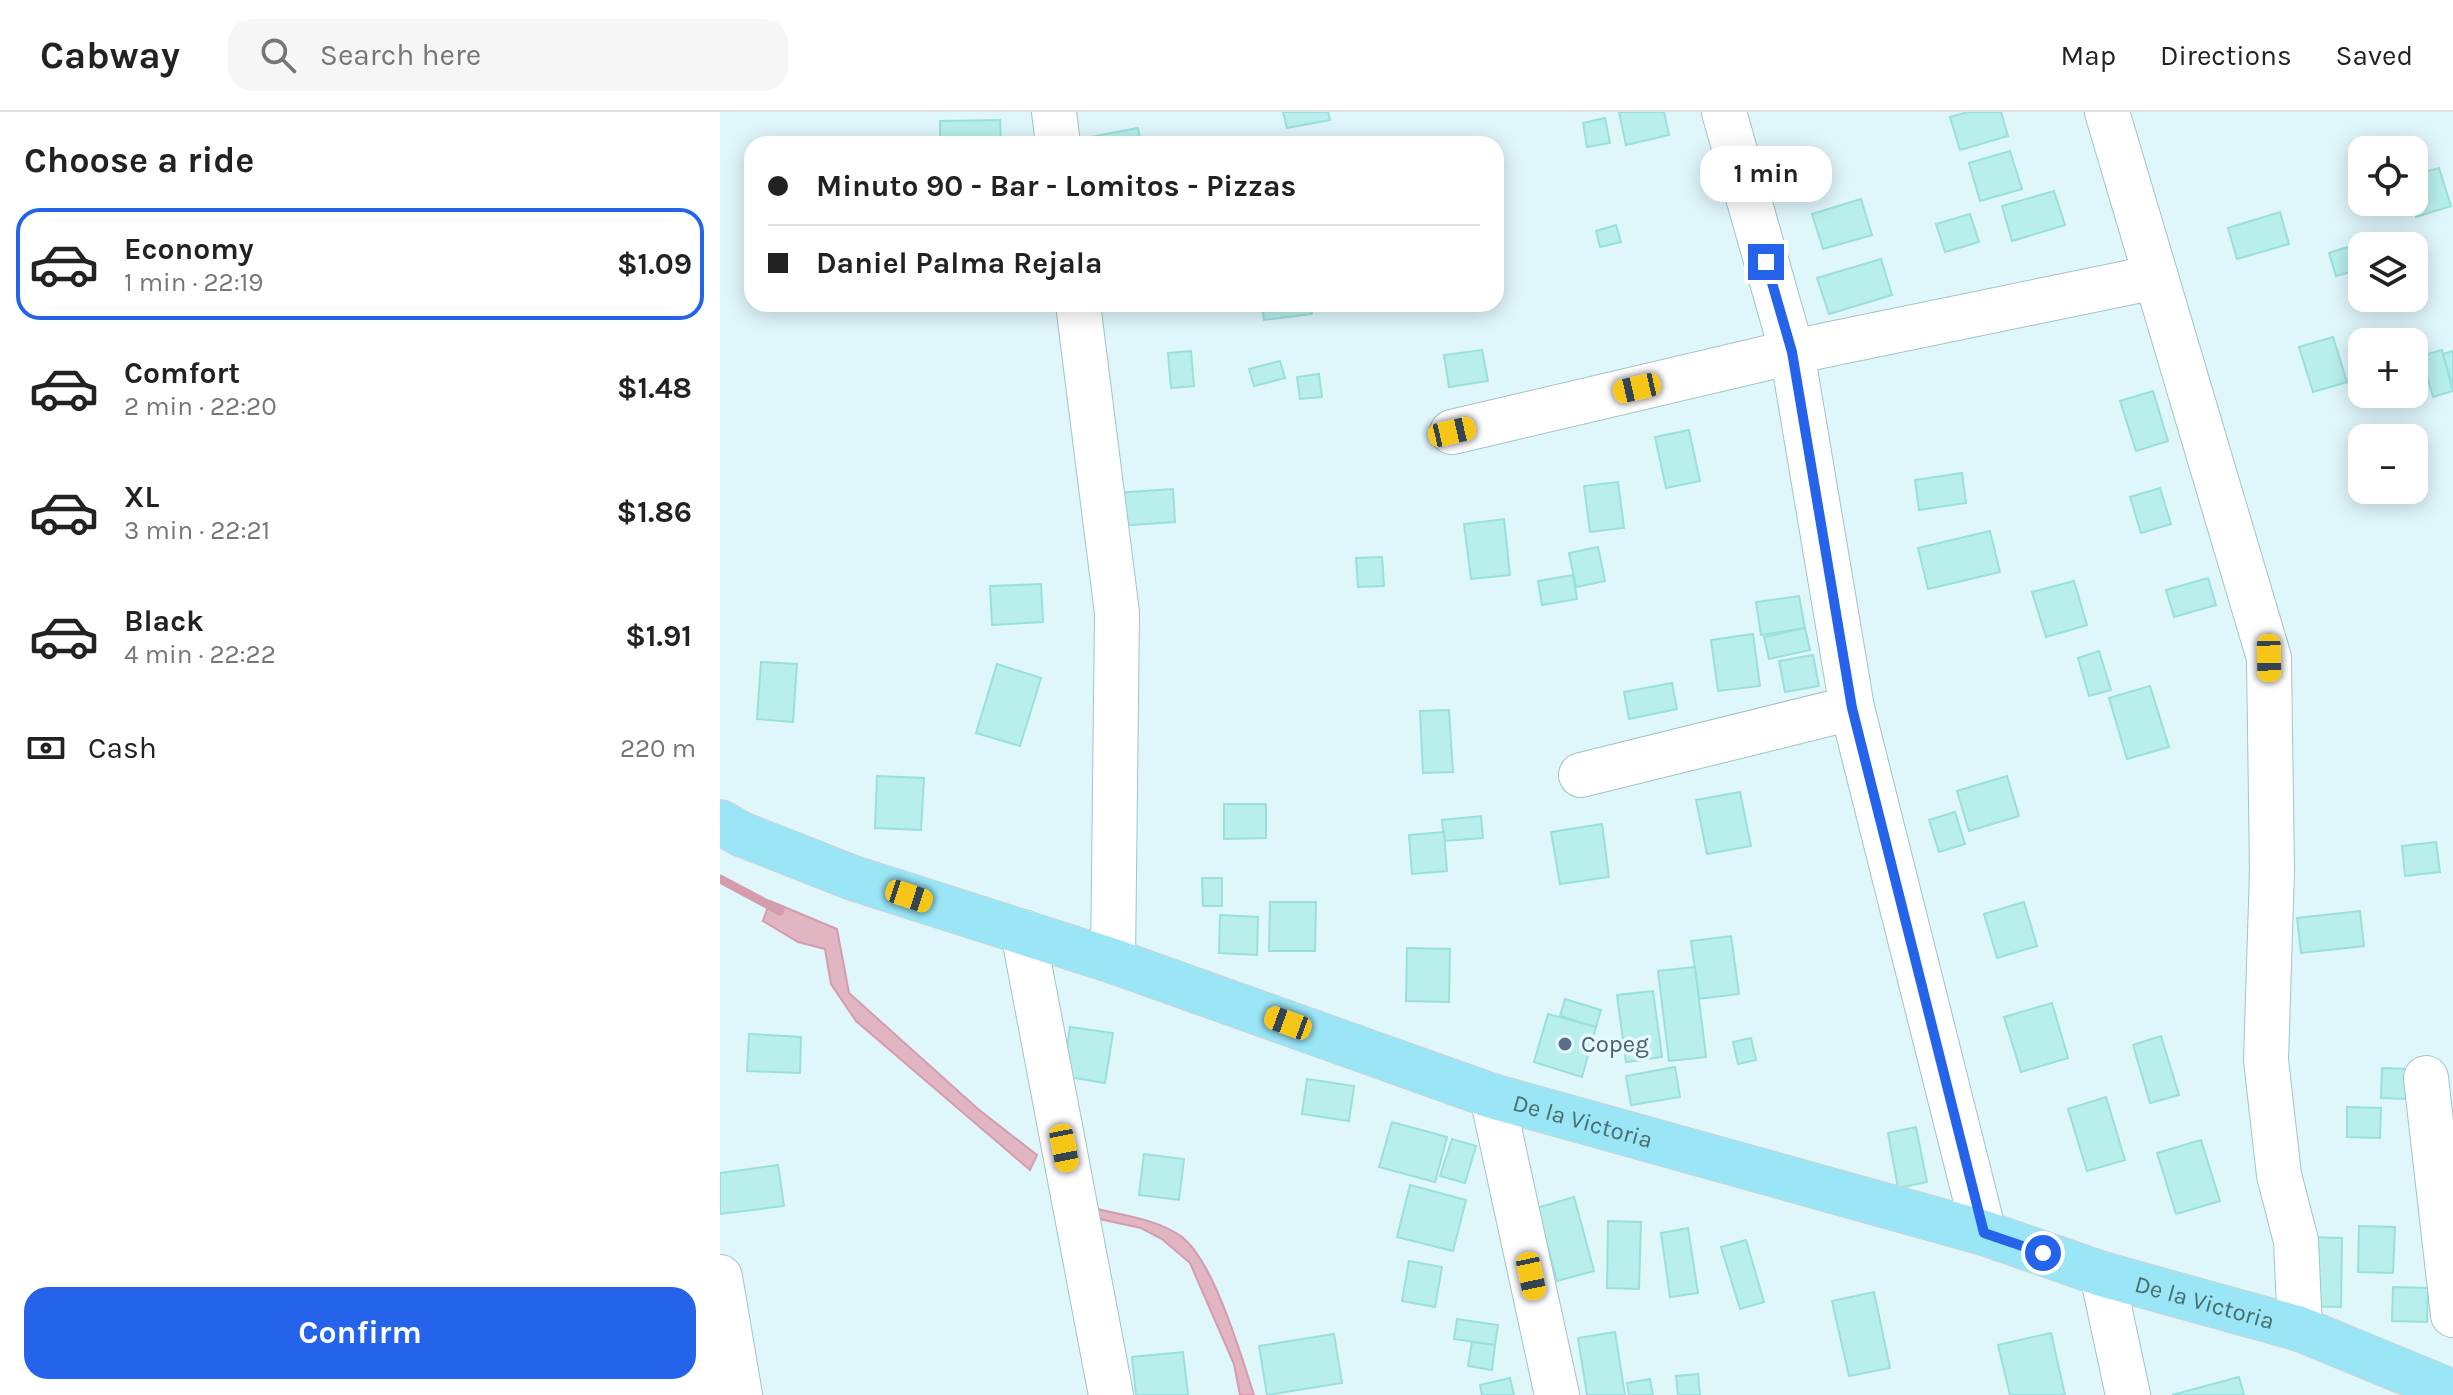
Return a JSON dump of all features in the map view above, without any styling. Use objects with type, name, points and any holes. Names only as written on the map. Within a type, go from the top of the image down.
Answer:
[{"type":"main road","name":"De la Victoria","points":[[720,822],[741,834],[853,878],[1113,961],[1492,1096],[1984,1233],[2102,1274],[2300,1329],[2453,1392]]},
{"type":"street","points":[[1054,112],[1057,136]]},
{"type":"street","points":[[1724,112],[1792,352],[1852,708],[1984,1233]]},
{"type":"street","points":[[2107,112],[2269,658],[2272,871],[2266,1060],[2279,1175],[2296,1241],[2300,1329]]},
{"type":"street","points":[[1452,432],[1792,352],[2156,277]]},
{"type":"street","points":[[1079,312],[1117,613],[1113,961]]},
{"type":"street","points":[[1581,775],[1852,708]]},
{"type":"street","points":[[1023,932],[1111,1395]]},
{"type":"street","points":[[2426,1078],[2453,1315]]},
{"type":"street","points":[[1492,1096],[1557,1395]]},
{"type":"street","points":[[2102,1274],[2128,1395]]},
{"type":"street","points":[[720,1277],[740,1395]]},
{"type":"shaded area","points":[[770,901],[837,929],[849,993],[978,1109],[1037,1155],[1030,1170],[856,1021],[831,984],[825,949],[798,942],[763,921]]},
{"type":"shaded area","points":[[1093,1208],[1162,1226],[1182,1237],[1194,1249],[1225,1310],[1254,1395],[1240,1395],[1234,1364],[1190,1263],[1162,1239],[1141,1228],[1090,1217]]},
{"type":"building","points":[[1283,112],[1328,112],[1330,120],[1287,128]]},
{"type":"building","points":[[1619,112],[1664,112],[1669,135],[1626,145]]},
{"type":"building","points":[[1968,112],[2001,112],[2008,136],[1960,150],[1950,117]]},
{"type":"building","points":[[1605,118],[1610,143],[1587,147],[1583,123]]},
{"type":"building","points":[[1000,120],[1001,136],[940,136],[940,121]]},
{"type":"building","points":[[1138,128],[1140,136],[1096,136]]},
{"type":"building","points":[[2010,151],[2022,189],[1980,201],[1969,163]]},
{"type":"building","points":[[2439,168],[2451,206],[2428,213],[2428,171]]},
{"type":"building","points":[[2054,191],[2065,225],[2012,241],[2002,206]]},
{"type":"building","points":[[1861,199],[1872,235],[1823,249],[1812,214]]},
{"type":"building","points":[[2280,212],[2289,244],[2237,259],[2228,228]]},
{"type":"building","points":[[1970,214],[1979,242],[1945,252],[1936,224]]},
{"type":"building","points":[[1616,225],[1621,242],[1600,247],[1596,231]]},
{"type":"building","points":[[2348,247],[2348,273],[2336,276],[2329,253]]},
{"type":"building","points":[[1881,259],[1892,295],[1829,314],[1817,278]]},
{"type":"building","points":[[1263,312],[1312,314],[1264,320]]},
{"type":"building","points":[[2333,337],[2347,382],[2313,392],[2299,347]]},
{"type":"building","points":[[1482,350],[1488,381],[1449,387],[1444,355]]},
{"type":"building","points":[[2442,350],[2453,391],[2433,397],[2428,380],[2428,354]]},
{"type":"building","points":[[1191,351],[1194,386],[1171,388],[1168,353]]},
{"type":"building","points":[[2453,351],[2453,384],[2452,384],[2443,354]]},
{"type":"building","points":[[1280,361],[1285,378],[1254,386],[1249,369]]},
{"type":"building","points":[[1319,374],[1322,397],[1300,399],[1297,377]]},
{"type":"building","points":[[2153,391],[2168,441],[2136,451],[2120,401]]},
{"type":"building","points":[[1689,430],[1700,481],[1666,488],[1655,437]]},
{"type":"building","points":[[1962,473],[1966,503],[1919,510],[1915,480]]},
{"type":"building","points":[[1618,482],[1624,528],[1590,532],[1584,486]]},
{"type":"building","points":[[2160,488],[2171,524],[2141,533],[2130,497]]},
{"type":"building","points":[[1173,489],[1175,522],[1118,526],[1115,493]]},
{"type":"building","points":[[1504,519],[1510,575],[1471,579],[1464,524]]},
{"type":"building","points":[[1990,531],[2000,572],[1928,589],[1918,548]]},
{"type":"building","points":[[1598,547],[1605,581],[1576,587],[1569,553]]},
{"type":"building","points":[[1382,557],[1384,586],[1358,587],[1356,558]]},
{"type":"building","points":[[1573,575],[1577,599],[1542,605],[1538,581]]},
{"type":"building","points":[[2208,578],[2216,605],[2174,617],[2166,590]]},
{"type":"building","points":[[2074,581],[2087,625],[2046,637],[2032,592]]},
{"type":"building","points":[[1041,584],[1043,622],[992,625],[990,586]]},
{"type":"building","points":[[1799,596],[1805,628],[1761,635],[1756,602]]},
{"type":"building","points":[[1805,628],[1810,650],[1769,659],[1764,637]]},
{"type":"building","points":[[1753,634],[1760,686],[1718,691],[1711,640]]},
{"type":"building","points":[[2099,651],[2111,690],[2089,696],[2078,658]]},
{"type":"building","points":[[1813,655],[1819,686],[1785,692],[1779,661]]},
{"type":"building","points":[[761,662],[797,664],[793,722],[757,719]]},
{"type":"building","points":[[997,664],[1041,678],[1020,746],[976,733]]},
{"type":"building","points":[[1672,683],[1677,709],[1629,719],[1624,692]]},
{"type":"building","points":[[2150,686],[2169,747],[2127,759],[2109,698]]},
{"type":"building","points":[[1449,710],[1453,772],[1423,773],[1420,711]]},
{"type":"building","points":[[877,776],[924,778],[921,830],[875,828]]},
{"type":"building","points":[[2007,776],[2019,816],[1969,831],[1957,791]]},
{"type":"building","points":[[1740,792],[1751,846],[1707,854],[1696,800]]},
{"type":"building","points":[[1224,804],[1266,804],[1266,838],[1224,839]]},
{"type":"building","points":[[1955,812],[1965,844],[1939,852],[1929,820]]},
{"type":"building","points":[[1481,816],[1483,838],[1444,841],[1442,820]]},
{"type":"building","points":[[1602,824],[1609,877],[1560,884],[1551,832]]},
{"type":"building","points":[[1444,832],[1447,871],[1412,874],[1409,835]]},
{"type":"building","points":[[2436,842],[2440,872],[2405,876],[2402,846]]},
{"type":"building","points":[[1202,878],[1222,878],[1222,906],[1203,906]]},
{"type":"building","points":[[1270,902],[1316,902],[1315,951],[1269,951]]},
{"type":"building","points":[[2024,902],[2037,946],[1997,958],[1984,914]]},
{"type":"building","points":[[2360,911],[2364,946],[2301,953],[2297,918]]},
{"type":"building","points":[[1220,915],[1258,917],[1257,955],[1219,953]]},
{"type":"building","points":[[1731,936],[1739,994],[1699,999],[1691,941]]},
{"type":"building","points":[[1407,948],[1450,949],[1449,1002],[1406,1001]]},
{"type":"building","points":[[1695,967],[1706,1057],[1669,1061],[1658,971]]},
{"type":"building","points":[[1653,991],[1662,1057],[1626,1062],[1617,995]]},
{"type":"building","points":[[1565,999],[1601,1010],[1596,1027],[1560,1016]]},
{"type":"building","points":[[2052,1003],[2068,1058],[2021,1072],[2004,1017]]},
{"type":"building","name":"Copeg","points":[[1548,1014],[1596,1027],[1582,1077],[1534,1062]]},
{"type":"building","points":[[1070,1027],[1113,1033],[1105,1083],[1063,1076]]},
{"type":"building","points":[[749,1034],[801,1037],[800,1073],[747,1071]]},
{"type":"building","points":[[2161,1036],[2179,1095],[2150,1103],[2133,1045]]},
{"type":"building","points":[[1751,1038],[1756,1060],[1738,1064],[1733,1042]]},
{"type":"building","points":[[1675,1067],[1680,1097],[1631,1105],[1626,1076]]},
{"type":"building","points":[[2382,1068],[2408,1069],[2407,1099],[2381,1098]]},
{"type":"building","points":[[1307,1079],[1354,1086],[1349,1121],[1302,1114]]},
{"type":"building","points":[[2106,1097],[2125,1160],[2087,1171],[2068,1109]]},
{"type":"building","points":[[2347,1107],[2381,1108],[2380,1138],[2347,1137]]},
{"type":"building","points":[[1392,1122],[1447,1137],[1435,1182],[1379,1167]]},
{"type":"building","points":[[1916,1127],[1927,1182],[1898,1188],[1888,1133]]},
{"type":"building","points":[[1452,1139],[1476,1146],[1465,1183],[1440,1176]]},
{"type":"building","points":[[2201,1140],[2220,1201],[2176,1214],[2157,1153]]},
{"type":"building","points":[[1144,1154],[1184,1159],[1179,1200],[1139,1195]]},
{"type":"building","points":[[778,1165],[784,1206],[720,1214],[720,1173]]},
{"type":"building","points":[[1410,1185],[1466,1200],[1453,1251],[1397,1237]]},
{"type":"building","points":[[1574,1197],[1594,1271],[1557,1281],[1537,1208]]},
{"type":"building","points":[[1608,1221],[1641,1222],[1639,1289],[1607,1288]]},
{"type":"building","points":[[2359,1226],[2395,1227],[2393,1273],[2358,1272]]},
{"type":"building","points":[[1688,1228],[1698,1293],[1670,1297],[1661,1233]]},
{"type":"building","points":[[2305,1237],[2342,1238],[2341,1307],[2303,1306]]},
{"type":"building","points":[[1746,1240],[1764,1302],[1740,1309],[1721,1247]]},
{"type":"building","points":[[1409,1261],[1442,1267],[1435,1307],[1402,1301]]},
{"type":"building","points":[[2393,1287],[2428,1288],[2427,1322],[2392,1321]]},
{"type":"building","points":[[1874,1292],[1890,1368],[1849,1376],[1832,1301]]},
{"type":"building","points":[[1457,1319],[1498,1325],[1495,1345],[1454,1339]]},
{"type":"building","points":[[1615,1332],[1625,1395],[1587,1395],[1578,1338]]},
{"type":"building","points":[[2051,1333],[2065,1395],[2010,1395],[1998,1345]]},
{"type":"building","points":[[1334,1334],[1342,1383],[1267,1395],[1259,1346]]},
{"type":"building","points":[[1472,1342],[1495,1345],[1492,1370],[1468,1366]]},
{"type":"building","points":[[1183,1352],[1188,1395],[1136,1395],[1132,1357]]},
{"type":"building","points":[[1698,1374],[1700,1395],[1678,1395],[1676,1376]]},
{"type":"building","points":[[2239,1377],[2244,1395],[2172,1395]]},
{"type":"building","points":[[1510,1378],[1514,1395],[1482,1395],[1480,1385]]},
{"type":"building","points":[[1650,1379],[1653,1395],[1629,1395],[1627,1383]]},
{"type":"waterway","points":[[720,879],[780,911]]},
{"type":"place","name":"Copeg","points":[[1565,1044]]},
{"type":"route","points":[[1766,262],[1792,352],[1852,708],[1984,1233],[2043,1253]]}]
